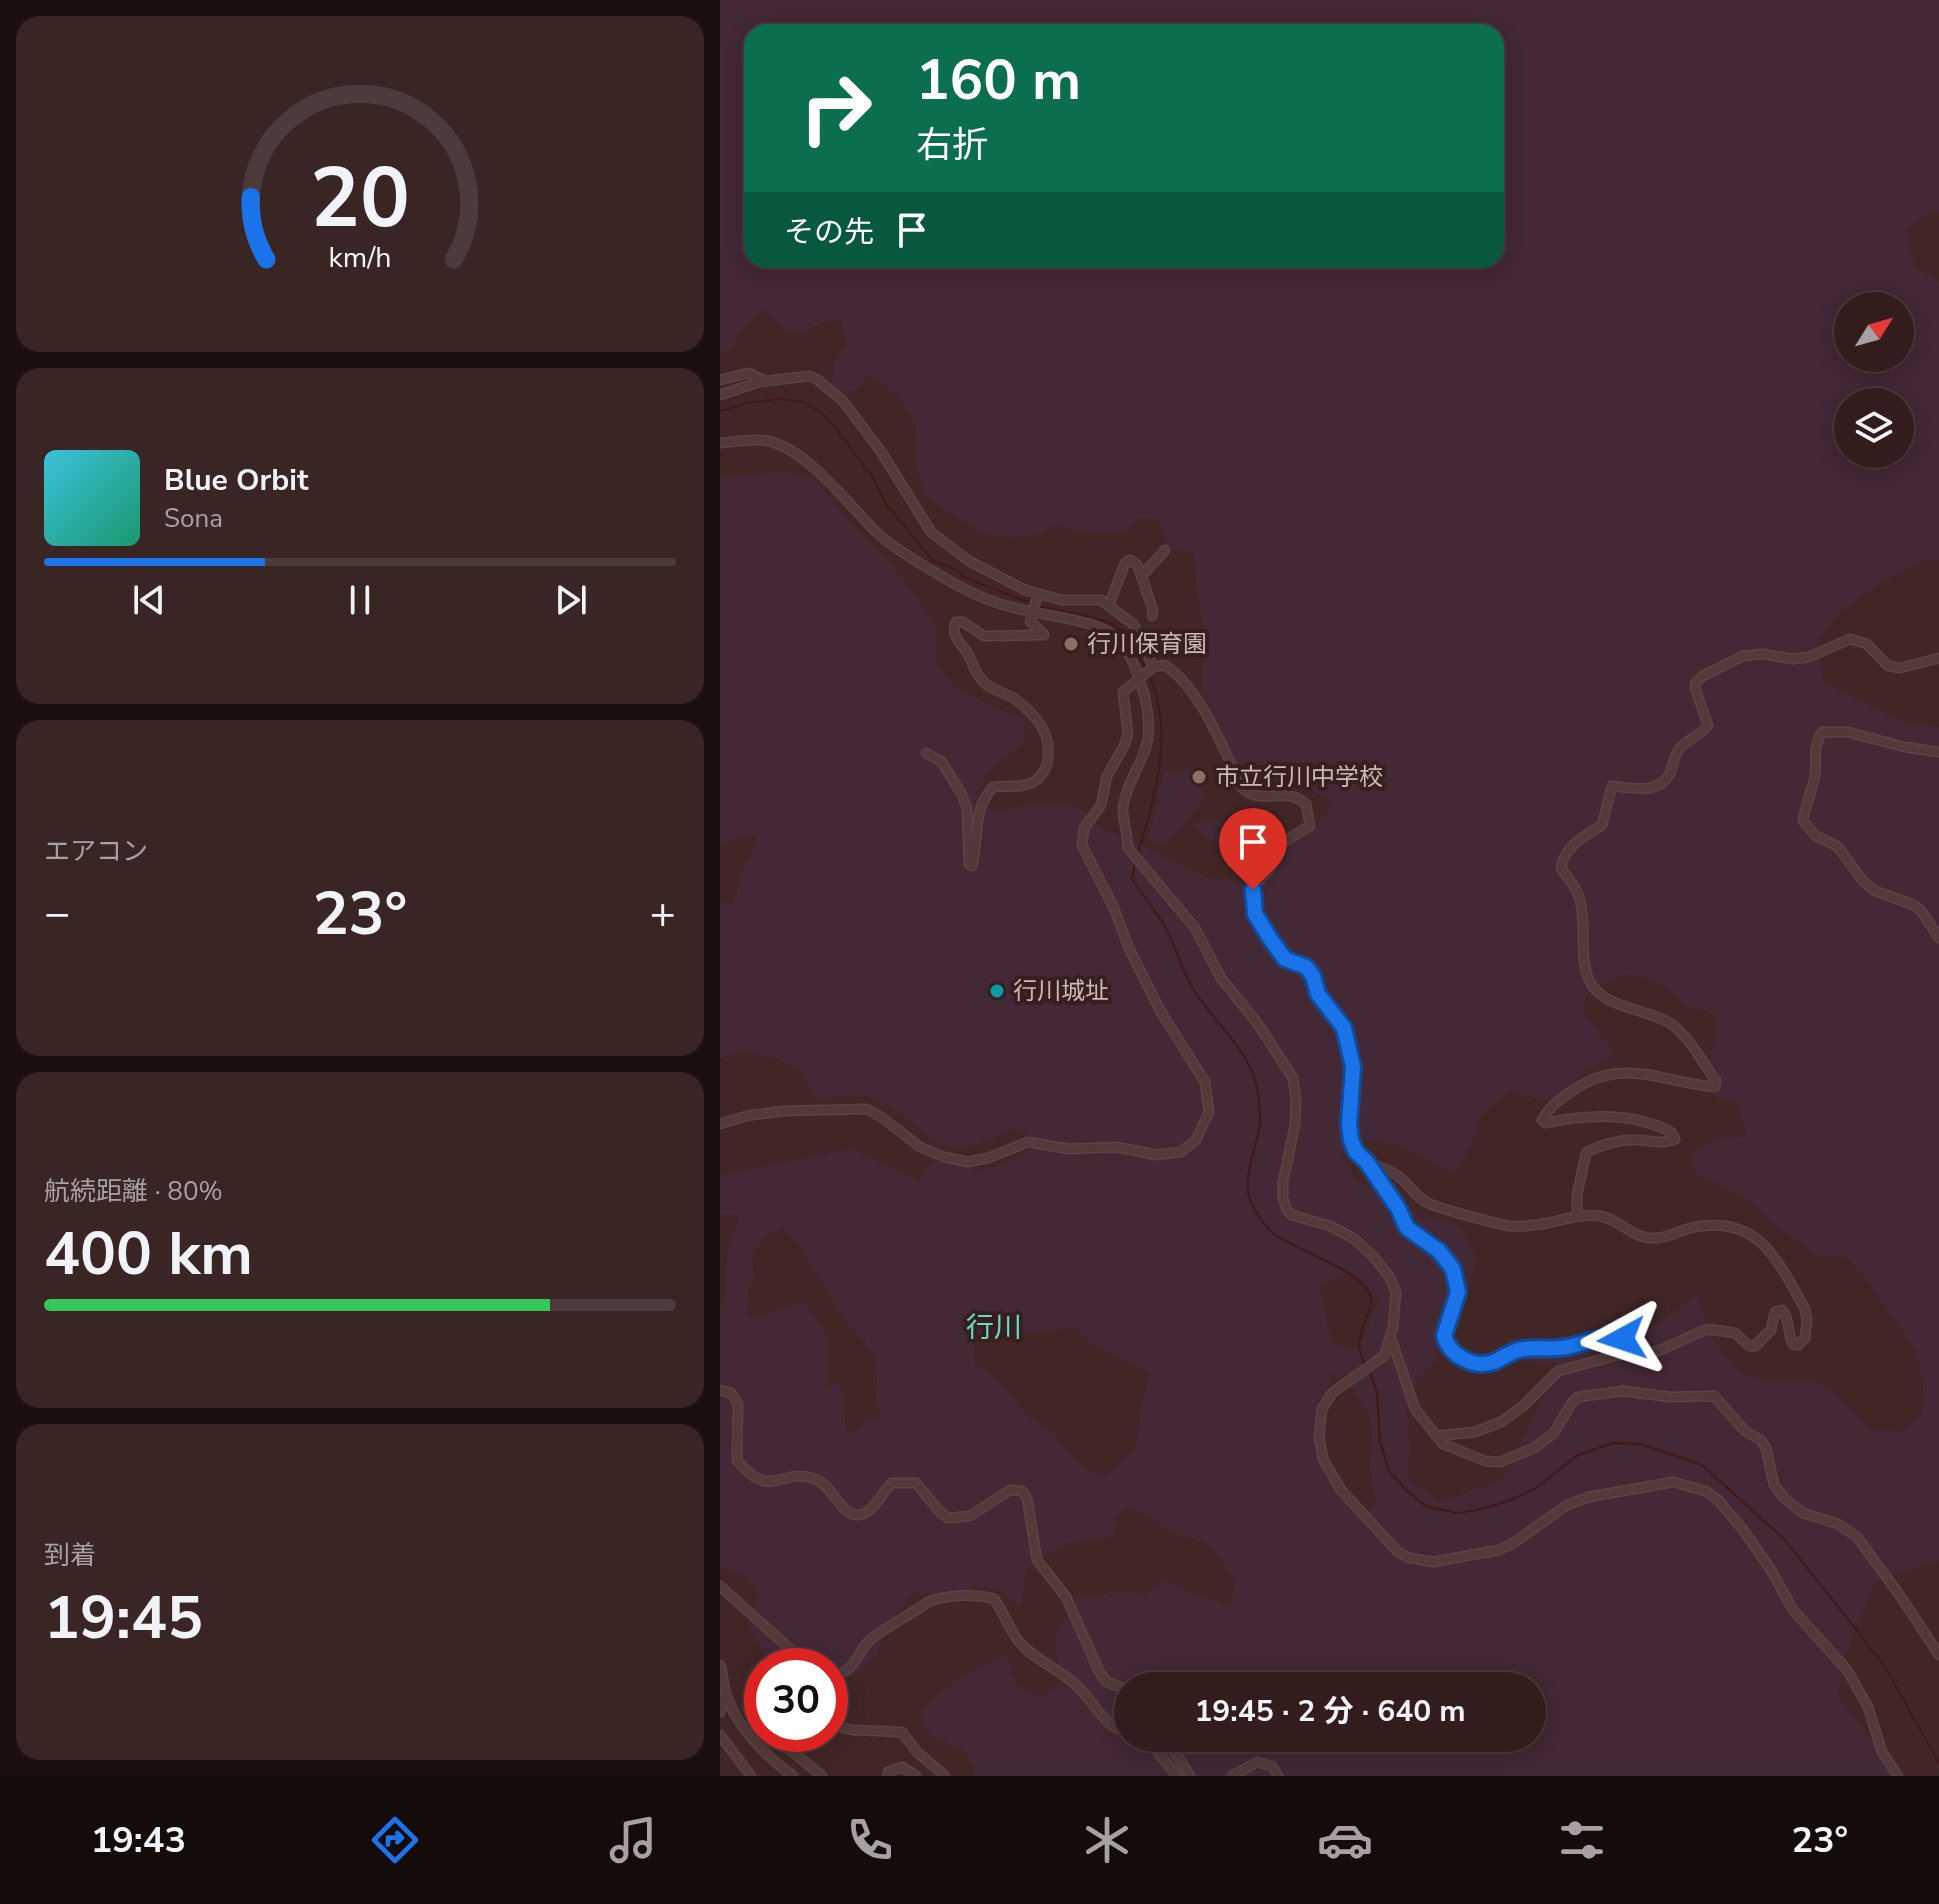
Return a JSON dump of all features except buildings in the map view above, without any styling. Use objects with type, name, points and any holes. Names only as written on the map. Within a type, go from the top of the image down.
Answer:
[{"type":"street","points":[[720,380],[749,373],[765,381]]},
{"type":"street","points":[[720,395],[765,381],[809,376],[818,380],[843,401],[861,425],[931,532],[969,561],[1012,585],[1061,600],[1095,598],[1109,605],[1134,625],[1153,667]]},
{"type":"street","points":[[720,443],[760,439],[772,441],[788,449],[840,492],[876,533],[980,598],[1094,625],[1119,639],[1141,680],[1148,730],[1146,748],[1131,778],[1122,809],[1128,832],[1128,848],[1195,928],[1221,978],[1288,1067],[1296,1100],[1295,1124],[1283,1182],[1283,1199],[1287,1210],[1292,1215],[1330,1226],[1353,1238],[1389,1276],[1396,1292],[1390,1338],[1384,1356],[1332,1393],[1322,1409],[1319,1437],[1323,1459],[1341,1490],[1386,1541],[1409,1558],[1443,1561],[1499,1550],[1567,1505],[1589,1497],[1673,1482],[1706,1491],[1718,1500],[1771,1570],[1793,1610],[1830,1649],[1858,1687],[1882,1752],[1894,1774]]},
{"type":"street","points":[[1141,577],[1165,550]]},
{"type":"street","points":[[1109,605],[1125,563],[1130,560],[1138,566],[1153,610],[1152,616]]},
{"type":"street","points":[[926,753],[941,761],[961,793],[967,808],[969,864],[972,866],[978,810],[985,795],[993,787],[1029,784],[1036,780],[1048,766],[1048,746],[1040,723],[1014,698],[989,687],[975,673],[967,653],[955,638],[954,627],[956,622],[963,622],[984,636],[1044,635],[1031,624],[1038,594]]},
{"type":"street","points":[[1577,1214],[1577,1195],[1586,1153],[1632,1140],[1668,1143],[1675,1139],[1671,1132],[1639,1119],[1569,1118],[1546,1123],[1542,1120],[1543,1116],[1555,1104],[1576,1087],[1612,1073],[1652,1074],[1715,1087],[1716,1081],[1679,1031],[1669,1023],[1610,999],[1597,991],[1589,980],[1578,893],[1561,868],[1562,859],[1571,846],[1602,825],[1612,786],[1642,790],[1669,777],[1680,748],[1701,735],[1708,725],[1695,688],[1696,682],[1703,676],[1743,656],[1809,657],[1850,639],[1867,644],[1888,666],[1900,668],[1939,658]]},
{"type":"street","points":[[720,1124],[746,1116],[783,1111],[867,1109],[920,1147],[968,1162],[988,1158],[1028,1142],[1068,1149],[1117,1147],[1156,1155],[1181,1152],[1196,1140],[1209,1112],[1205,1082],[1161,1012],[1082,845],[1084,828],[1101,805],[1107,776],[1128,734],[1123,692],[1153,667],[1164,665],[1174,671],[1198,703],[1242,788],[1249,795],[1270,798],[1293,796],[1306,804],[1310,826],[1275,847],[1271,867],[1253,890],[1255,914],[1285,959],[1306,967],[1313,976],[1318,994],[1344,1028],[1353,1067],[1351,1140],[1356,1152],[1366,1161],[1398,1208],[1407,1228],[1439,1251],[1453,1269],[1458,1292],[1444,1336],[1452,1351],[1466,1360],[1482,1364],[1503,1358],[1520,1348],[1567,1347],[1611,1336],[1648,1353]]},
{"type":"street","points":[[1939,752],[1904,747],[1848,732],[1822,732],[1816,750],[1816,773],[1803,821],[1816,836],[1837,846],[1863,881],[1875,891],[1914,905],[1939,938]]},
{"type":"street","points":[[1366,1161],[1394,1173],[1436,1208],[1509,1226],[1535,1225],[1577,1214],[1616,1220],[1634,1234],[1646,1238],[1661,1238],[1712,1224],[1739,1227],[1751,1233],[1769,1251],[1795,1291],[1807,1320],[1805,1338],[1798,1345],[1793,1344],[1782,1310],[1775,1312],[1771,1330],[1755,1346],[1749,1346],[1735,1333],[1707,1329],[1648,1353],[1618,1355],[1558,1371],[1522,1407],[1501,1422],[1475,1432],[1436,1436]]},
{"type":"street","points":[[1390,1338],[1415,1409],[1443,1444],[1485,1461],[1500,1462],[1526,1452],[1554,1433],[1578,1397],[1623,1391],[1670,1397],[1714,1396],[1745,1431],[1761,1440],[1766,1448],[1774,1485],[1786,1500],[1803,1513],[1838,1524],[1857,1537],[1939,1655]]},
{"type":"street","points":[[720,1390],[731,1393],[738,1404],[737,1460],[750,1476],[758,1481],[812,1478],[824,1483],[855,1516],[863,1515],[872,1508],[892,1483],[916,1483],[948,1518],[970,1516],[1010,1490],[1022,1491],[1027,1498],[1037,1560],[1066,1597],[1100,1673],[1107,1682],[1114,1685]]},
{"type":"street","points":[[720,1586],[789,1648]]},
{"type":"street","points":[[848,1670],[872,1639],[928,1602],[938,1598],[983,1595],[994,1599],[1022,1646],[1072,1681],[1114,1727]]},
{"type":"street","points":[[720,1665],[725,1692],[738,1718],[755,1741],[793,1776]]},
{"type":"street","points":[[720,1712],[725,1692]]},
{"type":"street","points":[[848,1729],[902,1732],[917,1752],[945,1776]]},
{"type":"street","points":[[720,1735],[751,1776]]},
{"type":"street","points":[[793,1752],[822,1776]]},
{"type":"street","points":[[1157,1752],[1177,1776]]},
{"type":"street","points":[[1175,1752],[1190,1776]]},
{"type":"street","points":[[1232,1776],[1257,1762],[1272,1766],[1278,1776]]},
{"type":"street","points":[[888,1776],[888,1772],[902,1767],[916,1776]]},
{"type":"shaded area","points":[[720,0],[1939,0],[1939,212],[1932,210],[1906,230],[1914,265],[1939,281],[1939,559],[1927,559],[1879,584],[1842,611],[1818,639],[1823,681],[1901,721],[1939,727],[1939,1561],[1876,1581],[1851,1637],[1838,1695],[1877,1750],[1906,1776],[976,1776],[967,1754],[927,1733],[920,1714],[960,1678],[1007,1653],[1015,1683],[1041,1697],[1060,1684],[1055,1634],[1078,1596],[1096,1598],[1113,1591],[1144,1594],[1166,1580],[1193,1594],[1231,1605],[1235,1580],[1209,1544],[1183,1537],[1129,1507],[1116,1516],[1113,1537],[1066,1544],[1026,1569],[1021,1608],[1001,1590],[974,1585],[951,1603],[914,1592],[888,1625],[876,1656],[860,1673],[848,1677],[848,1648],[760,1648],[747,1623],[760,1599],[748,1577],[720,1567],[720,1310],[726,1300],[727,1252],[740,1215],[720,1216],[720,1175],[852,1148],[920,1181],[932,1161],[956,1159],[978,1171],[1001,1166],[1042,1143],[1014,1129],[983,1143],[958,1148],[931,1138],[894,1109],[868,1096],[850,1095],[818,1101],[802,1069],[781,1061],[752,1054],[720,1059],[720,900],[732,905],[739,879],[757,837],[748,835],[720,845],[720,476],[728,478],[788,471],[818,482],[850,523],[890,563],[916,596],[937,631],[936,664],[958,690],[1023,719],[1025,741],[985,776],[976,796],[996,812],[1045,803],[1075,807],[1105,829],[1131,838],[1194,872],[1241,881],[1261,880],[1257,859],[1232,846],[1206,840],[1193,822],[1230,817],[1267,829],[1292,832],[1321,821],[1333,801],[1286,780],[1253,785],[1229,764],[1202,695],[1202,626],[1193,553],[1171,549],[1156,520],[1138,519],[1126,533],[1075,531],[1055,524],[1042,534],[1015,538],[986,534],[956,518],[925,495],[916,464],[915,424],[896,393],[868,375],[855,392],[832,390],[833,363],[847,344],[840,319],[811,327],[803,333],[786,331],[762,309],[740,331],[731,350],[720,352]],"holes":[[[1627,975],[1656,980],[1688,1007],[1715,1014],[1718,1032],[1705,1073],[1714,1097],[1738,1102],[1746,1136],[1715,1138],[1691,1152],[1695,1173],[1749,1199],[1767,1219],[1818,1256],[1847,1258],[1871,1285],[1917,1353],[1923,1386],[1922,1412],[1903,1431],[1870,1430],[1835,1394],[1818,1383],[1791,1378],[1763,1379],[1745,1374],[1729,1361],[1717,1343],[1696,1294],[1654,1326],[1623,1337],[1606,1340],[1507,1338],[1505,1361],[1559,1363],[1502,1479],[1441,1502],[1408,1479],[1408,1398],[1417,1380],[1438,1360],[1436,1339],[1447,1309],[1469,1289],[1476,1257],[1467,1238],[1455,1224],[1420,1216],[1400,1197],[1358,1183],[1341,1152],[1363,1138],[1406,1147],[1451,1174],[1464,1160],[1481,1116],[1509,1091],[1545,1101],[1566,1091],[1584,1072],[1613,1057],[1607,1043],[1583,1012],[1587,994],[1610,980]],[[782,1227],[804,1249],[843,1318],[874,1353],[876,1400],[882,1416],[869,1420],[850,1433],[845,1428],[840,1383],[826,1386],[830,1349],[825,1332],[803,1302],[758,1316],[747,1315],[748,1289],[754,1277],[752,1255],[763,1239]],[[1348,1273],[1379,1302],[1358,1349],[1332,1344],[1320,1287]],[[995,1327],[1026,1333],[1075,1328],[1094,1346],[1150,1372],[1140,1412],[1136,1448],[1105,1476],[1091,1471],[1071,1456],[1053,1432],[1025,1414],[1004,1385],[976,1364],[973,1338]],[[1333,1372],[1352,1390],[1369,1415],[1372,1445],[1369,1463],[1376,1504],[1360,1518],[1330,1467],[1323,1430],[1326,1391]]]},
{"type":"shaded area","points":[[1200,768],[1205,799],[1165,846],[1147,839],[1164,772]]},
{"type":"waterway","points":[[720,411],[752,402],[780,399],[804,402],[822,413],[871,475],[886,504],[933,561],[951,567],[966,578],[1033,604]]},
{"type":"waterway","points":[[1039,606],[1114,625],[1132,641],[1146,670]]},
{"type":"waterway","points":[[1138,853],[1160,764],[1161,719],[1149,676]]},
{"type":"waterway","points":[[1135,862],[1132,879],[1166,929],[1192,987],[1238,1047],[1255,1080],[1260,1122],[1247,1185],[1252,1205],[1274,1234],[1341,1269],[1364,1285],[1371,1302],[1359,1345],[1365,1364]]},
{"type":"waterway","points":[[1369,1369],[1377,1393],[1380,1441],[1389,1471],[1427,1507],[1458,1513],[1511,1500],[1536,1488],[1578,1455],[1613,1443],[1641,1444],[1702,1465],[1784,1539],[1851,1623],[1885,1667],[1939,1763]]},
{"type":"place","name":"行川保育園","points":[[1071,644]]},
{"type":"place","name":"市立行川中学校","points":[[1199,777]]},
{"type":"place","name":"行川城址","points":[[997,991]]},
{"type":"district","name":"行川","points":[[994,1327]]},
{"type":"route","points":[[1253,890],[1255,914],[1271,940],[1285,959],[1306,967],[1313,976],[1318,994],[1344,1028],[1353,1067],[1349,1125],[1356,1152],[1366,1161],[1398,1208],[1407,1228],[1439,1251],[1453,1269],[1458,1292],[1444,1336],[1452,1351],[1466,1360],[1482,1364],[1503,1358],[1520,1348],[1567,1347],[1611,1336],[1622,1339]]}]
